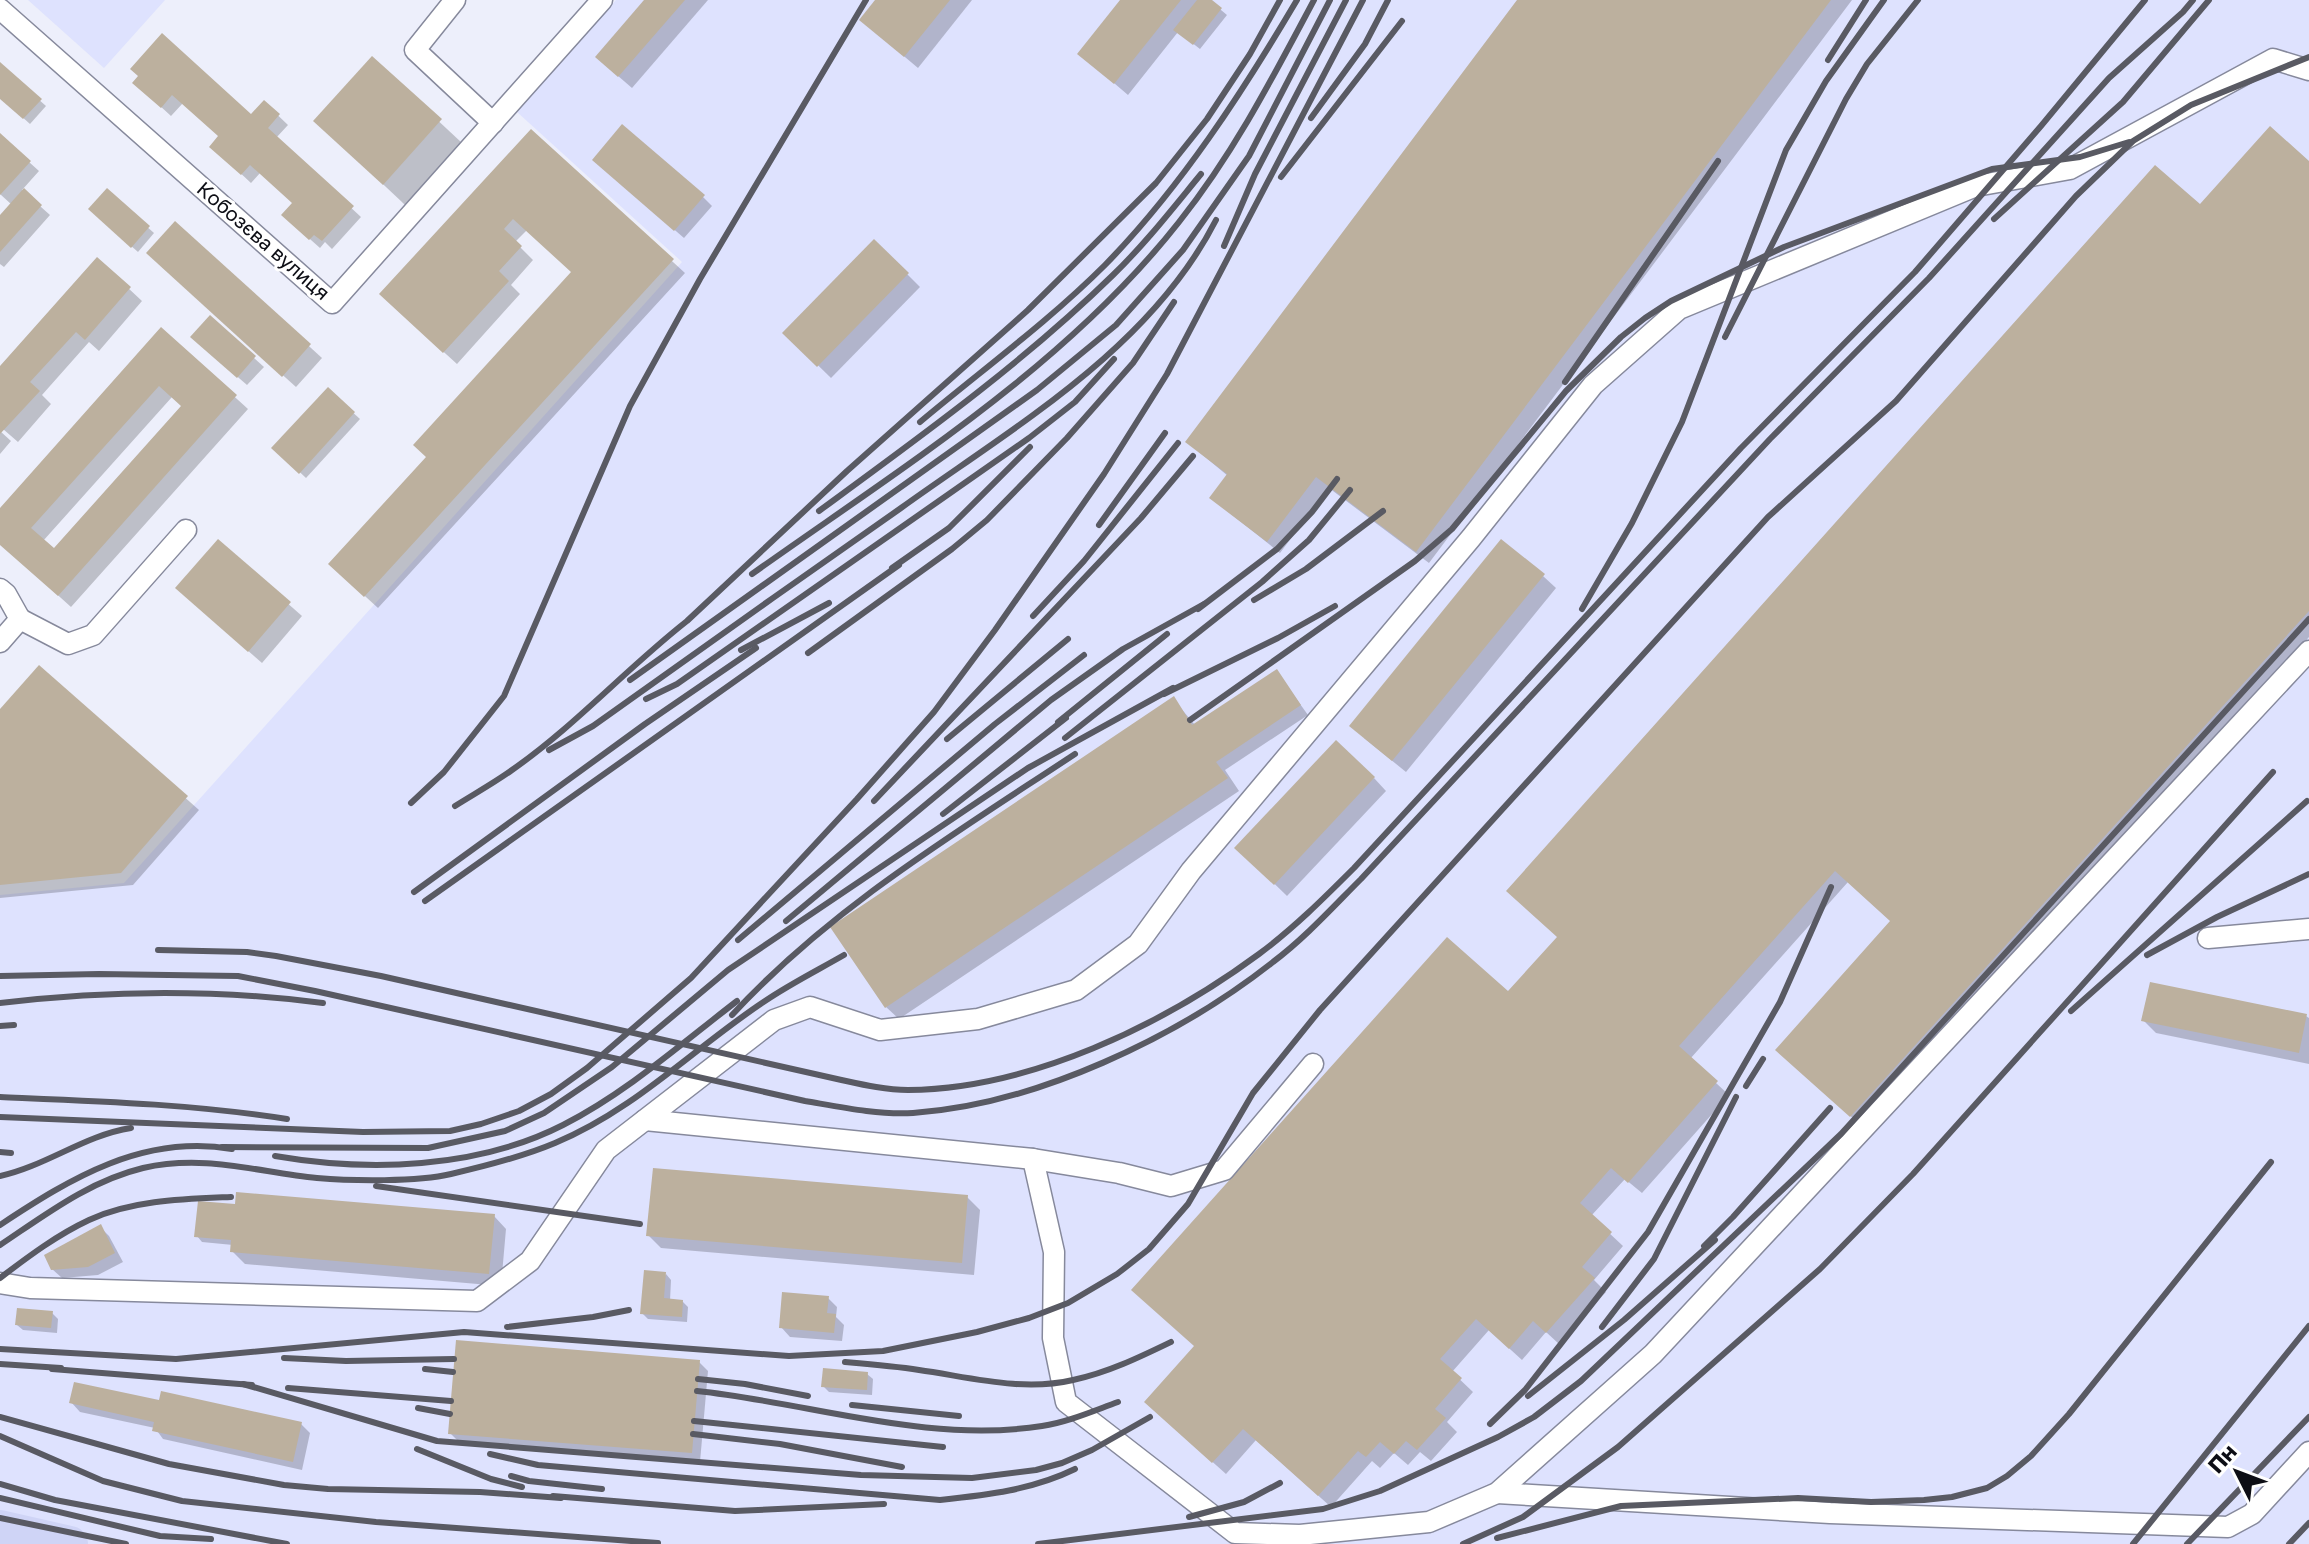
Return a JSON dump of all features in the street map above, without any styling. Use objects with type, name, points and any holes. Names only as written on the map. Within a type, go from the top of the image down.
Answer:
[{"type":"street","points":[[455,0],[415,50],[493,123]]},
{"type":"street","name":"Кобозєва вулиця","points":[[0,9],[332,303],[602,0]]},
{"type":"street","points":[[0,1283],[30,1288],[477,1301],[530,1261],[606,1150],[774,1020],[810,1007],[880,1030],[978,1019],[1076,990],[1138,944],[1191,871],[1471,538],[1593,385],[1679,309],[1976,186],[2070,169],[2273,59],[2309,70]]},
{"type":"street","points":[[0,589],[17,612],[68,644],[93,635],[186,530]]},
{"type":"street","points":[[0,642],[17,612]]},
{"type":"street","points":[[1033,1159],[1054,1252],[1053,1338],[1066,1402],[1235,1533],[1300,1535],[1429,1522],[1497,1493],[1653,1354],[2309,651]]},
{"type":"street","points":[[2208,938],[2309,929]]},
{"type":"street","points":[[645,1120],[1033,1159],[1119,1173],[1171,1186],[1224,1170],[1313,1064]]},
{"type":"street","points":[[1497,1493],[1830,1513],[2228,1527],[2252,1514],[2309,1452]]},
{"type":"shaded area","points":[[28,0],[165,0],[104,68]]},
{"type":"shaded area","points":[[616,0],[2309,0],[2309,1544],[21,1544],[0,1539],[0,895],[124,883],[682,262],[517,112]]},
{"type":"building","points":[[644,0],[685,0],[618,77],[595,57]]},
{"type":"building","points":[[875,0],[950,0],[904,57],[859,20]]},
{"type":"building","points":[[1120,0],[1181,0],[1114,84],[1077,54]]},
{"type":"building","points":[[1197,0],[1212,0],[1222,8],[1193,45],[1173,30]]},
{"type":"building","points":[[1517,0],[1831,0],[1416,552],[1316,477],[1267,542],[1209,498],[1227,474],[1185,442]]},
{"type":"building","points":[[162,33],[251,114],[264,100],[280,114],[268,128],[354,206],[322,241],[314,235],[309,240],[281,215],[292,203],[250,165],[241,175],[209,147],[218,136],[172,95],[161,108],[132,83],[138,76],[130,69]]},
{"type":"building","points":[[372,56],[442,119],[383,185],[313,121]]},
{"type":"building","points":[[0,62],[42,99],[23,119],[0,99]]},
{"type":"building","points":[[622,124],[705,195],[674,231],[592,160]]},
{"type":"building","points":[[2270,126],[2309,161],[2309,611],[1850,1117],[1775,1050],[1890,921],[1835,871],[1679,1046],[1718,1081],[1628,1183],[1611,1168],[1580,1203],[1612,1232],[1582,1267],[1595,1278],[1546,1333],[1533,1321],[1509,1349],[1476,1319],[1440,1359],[1462,1378],[1435,1409],[1446,1418],[1417,1450],[1406,1441],[1394,1454],[1380,1442],[1366,1457],[1358,1451],[1318,1496],[1243,1429],[1212,1463],[1144,1402],[1194,1346],[1131,1290],[1447,937],[1508,991],[1557,937],[1506,891],[2155,165],[2200,204]]},
{"type":"building","points":[[531,129],[674,259],[364,597],[328,564],[426,457],[413,445],[571,272],[513,219],[504,229],[522,246],[499,271],[509,281],[443,353],[379,294]]},
{"type":"building","points":[[0,133],[31,161],[0,195]]},
{"type":"building","points":[[24,188],[42,205],[0,252],[0,215]]},
{"type":"building","points":[[107,188],[150,226],[131,248],[88,209]]},
{"type":"building","points":[[175,221],[311,344],[282,377],[146,253]]},
{"type":"building","points":[[874,239],[909,273],[817,367],[782,333]]},
{"type":"building","points":[[97,257],[131,287],[85,340],[76,332],[30,382],[40,391],[0,434],[0,366]]},
{"type":"building","points":[[210,315],[256,356],[237,378],[190,337]]},
{"type":"building","points":[[161,327],[237,395],[58,596],[0,545],[0,508]],"holes":[[[159,386],[181,406],[54,548],[31,528]]]},
{"type":"building","points":[[328,387],[355,412],[299,474],[271,448]]},
{"type":"building","points":[[218,539],[291,602],[248,652],[175,588]]},
{"type":"building","points":[[1501,539],[1545,574],[1392,761],[1349,726]]},
{"type":"building","points":[[39,665],[188,796],[121,873],[0,885],[0,709]]},
{"type":"building","points":[[1277,669],[1301,705],[1216,762],[1228,778],[885,1008],[830,927],[1174,696],[1192,725]]},
{"type":"building","points":[[1336,740],[1375,777],[1274,885],[1234,848]]},
{"type":"building","points":[[2150,982],[2307,1014],[2299,1053],[2141,1021]]},
{"type":"building","points":[[653,1168],[968,1195],[962,1263],[646,1236]]},
{"type":"building","points":[[236,1192],[495,1214],[489,1274],[230,1252],[231,1240],[194,1237],[198,1201],[235,1204]]},
{"type":"building","points":[[101,1224],[115,1253],[88,1267],[51,1270],[44,1255]]},
{"type":"building","points":[[644,1270],[666,1272],[664,1298],[683,1300],[682,1317],[640,1314]]},
{"type":"building","points":[[782,1292],[829,1296],[827,1313],[836,1314],[834,1333],[779,1328]]},
{"type":"building","points":[[17,1308],[53,1311],[51,1328],[15,1325]]},
{"type":"building","points":[[456,1340],[700,1360],[692,1453],[448,1434]]},
{"type":"building","points":[[823,1368],[868,1372],[867,1390],[821,1387]]},
{"type":"building","points":[[74,1382],[159,1400],[161,1391],[302,1422],[293,1462],[152,1431],[154,1422],[69,1403]]},
{"type":"waterway","points":[[0,1528],[70,1544]]},
{"type":"railway","points":[[411,803],[444,772],[504,696],[630,406],[700,279],[866,0]]},
{"type":"railway","points":[[455,806],[505,775],[557,735],[687,621],[847,471],[1028,310],[1156,183],[1207,119],[1250,54],[1280,0]]},
{"type":"railway","points":[[920,422],[1061,306],[1133,235],[1209,138],[1297,0]]},
{"type":"railway","points":[[752,574],[979,413],[1085,323],[1134,274],[1179,222],[1218,169],[1314,0]]},
{"type":"railway","points":[[630,680],[1037,390],[1116,325],[1183,250],[1249,156],[1330,0]]},
{"type":"railway","points":[[1224,246],[1255,174],[1346,0]]},
{"type":"railway","points":[[0,1117],[363,1132],[450,1131],[519,1111],[551,1094],[587,1068],[691,978],[934,712],[995,630],[1104,474],[1167,374],[1363,0]]},
{"type":"railway","points":[[1311,118],[1365,44],[1388,0]]},
{"type":"railway","points":[[1828,60],[1866,0]]},
{"type":"railway","points":[[1582,609],[1632,523],[1682,422],[1786,150],[1826,81],[1884,0]]},
{"type":"railway","points":[[1725,337],[1846,99],[1867,64],[1918,0]]},
{"type":"railway","points":[[158,950],[247,952],[276,956],[381,976],[854,1083],[899,1090],[954,1087],[1001,1078],[1047,1065],[1138,1028],[1181,1005],[1259,954],[1297,923],[1354,868],[1741,448],[1915,272],[2145,0]]},
{"type":"railway","points":[[0,976],[238,976],[805,1101],[886,1113],[960,1107],[1007,1097],[1103,1063],[1150,1041],[1235,990],[1285,953],[1318,922],[1770,439],[1929,278],[2109,78],[2193,0]]},
{"type":"railway","points":[[1994,219],[2123,102],[2209,0]]},
{"type":"railway","points":[[1281,177],[1402,21]]},
{"type":"railway","points":[[0,1349],[176,1359],[464,1332],[789,1356],[883,1351],[977,1332],[1029,1318],[1068,1303],[1117,1274],[1149,1249],[1188,1204],[1253,1093],[1320,1010],[1768,517],[1896,401],[2076,196],[2133,141],[2191,105],[2309,57]]},
{"type":"railway","points":[[1190,720],[1415,561],[1452,529],[1566,391],[1621,337],[1671,301],[1784,247],[1992,169],[2080,157],[2129,142]]},
{"type":"railway","points":[[1565,382],[1718,161]]},
{"type":"railway","points":[[819,511],[1043,339],[1125,263],[1201,174]]},
{"type":"railway","points":[[549,750],[593,726],[989,447],[1076,382],[1155,308],[1188,266],[1216,220]]},
{"type":"railway","points":[[808,653],[952,549],[987,520],[1067,438],[1133,363],[1174,302]]},
{"type":"railway","points":[[646,699],[677,684],[1029,438],[1075,402],[1114,359]]},
{"type":"railway","points":[[1099,525],[1165,433]]},
{"type":"railway","points":[[1033,616],[1084,561],[1178,443]]},
{"type":"railway","points":[[892,568],[949,528],[1030,447]]},
{"type":"railway","points":[[874,801],[1141,518],[1193,456]]},
{"type":"railway","points":[[1198,609],[1277,549],[1312,512],[1337,479]]},
{"type":"railway","points":[[1065,738],[1262,582],[1309,540],[1350,490]]},
{"type":"railway","points":[[1254,600],[1306,569],[1383,511]]},
{"type":"railway","points":[[425,901],[899,565]]},
{"type":"railway","points":[[741,650],[829,603]]},
{"type":"railway","points":[[786,921],[1051,700],[1123,649],[1204,604]]},
{"type":"railway","points":[[1164,694],[1335,606]]},
{"type":"railway","points":[[1038,1544],[1323,1509],[1380,1491],[1498,1437],[1534,1417],[1581,1381],[1841,1134],[2309,619]]},
{"type":"railway","points":[[1058,722],[1167,634]]},
{"type":"railway","points":[[947,739],[1068,639]]},
{"type":"railway","points":[[414,892],[645,724],[756,648]]},
{"type":"railway","points":[[738,940],[995,724],[1084,655]]},
{"type":"railway","points":[[222,1147],[428,1148],[505,1131],[544,1113],[612,1067],[728,970],[1028,768],[1173,688]]},
{"type":"railway","points":[[943,814],[1066,718]]},
{"type":"railway","points":[[732,1015],[770,976],[852,906],[1075,754]]},
{"type":"railway","points":[[1463,1544],[1523,1517],[1618,1447],[1820,1269],[1913,1174],[2273,772]]},
{"type":"railway","points":[[2071,1011],[2307,801]]},
{"type":"railway","points":[[2147,955],[2217,917],[2309,874]]},
{"type":"railway","points":[[1490,1424],[1525,1390],[1648,1232],[1780,1002],[1831,887]]},
{"type":"railway","points":[[0,1245],[104,1181],[166,1164],[209,1163],[317,1178],[403,1180],[437,1177],[530,1153],[612,1113],[765,1001],[844,955]]},
{"type":"railway","points":[[0,1003],[162,993],[242,995],[323,1003]]},
{"type":"railway","points":[[275,1156],[347,1164],[422,1163],[495,1151],[530,1140],[609,1098],[737,1001]]},
{"type":"railway","points":[[0,1026],[14,1025]]},
{"type":"railway","points":[[1746,1086],[1763,1059]]},
{"type":"railway","points":[[0,1097],[180,1107],[287,1119]]},
{"type":"railway","points":[[1602,1327],[1654,1259],[1736,1097]]},
{"type":"railway","points":[[1704,1246],[1830,1108]]},
{"type":"railway","points":[[0,1176],[98,1137],[131,1128]]},
{"type":"railway","points":[[0,1225],[81,1176],[138,1154],[199,1146],[232,1149]]},
{"type":"railway","points":[[0,1152],[11,1153]]},
{"type":"railway","points":[[1497,1538],[1621,1506],[1798,1498],[1871,1502],[1924,1500],[1987,1488],[2031,1456],[2069,1414],[2271,1162]]},
{"type":"railway","points":[[376,1186],[640,1224]]},
{"type":"railway","points":[[0,1278],[54,1239],[106,1213],[159,1202],[231,1197]]},
{"type":"railway","points":[[1528,1396],[1624,1320],[1715,1240]]},
{"type":"railway","points":[[507,1327],[629,1310]]},
{"type":"railway","points":[[2133,1544],[2309,1326]]},
{"type":"railway","points":[[845,1362],[1015,1384],[1054,1383],[1111,1369],[1171,1342]]},
{"type":"railway","points":[[284,1358],[346,1361],[454,1359]]},
{"type":"railway","points":[[0,1364],[61,1368]]},
{"type":"railway","points":[[52,1369],[252,1385]]},
{"type":"railway","points":[[425,1369],[453,1372]]},
{"type":"railway","points":[[698,1379],[808,1396]]},
{"type":"railway","points":[[243,1384],[437,1441],[861,1475],[972,1478],[1036,1470],[1092,1450],[1150,1417]]},
{"type":"railway","points":[[288,1388],[451,1401]]},
{"type":"railway","points":[[697,1391],[869,1420],[956,1430],[1042,1426],[1118,1402]]},
{"type":"railway","points":[[852,1405],[959,1416]]},
{"type":"railway","points":[[418,1408],[450,1414]]},
{"type":"railway","points":[[0,1417],[169,1464],[284,1485],[561,1498]]},
{"type":"railway","points":[[2187,1544],[2309,1417]]},
{"type":"railway","points":[[694,1421],[943,1447]]},
{"type":"railway","points":[[693,1434],[780,1444],[902,1467]]},
{"type":"railway","points":[[0,1436],[103,1481],[182,1501],[376,1522],[658,1543]]},
{"type":"railway","points":[[417,1449],[491,1479],[522,1487]]},
{"type":"railway","points":[[490,1454],[538,1465],[940,1500],[1026,1487],[1075,1469]]},
{"type":"railway","points":[[511,1476],[529,1481],[602,1489]]},
{"type":"railway","points":[[1189,1517],[1244,1502],[1280,1483]]},
{"type":"railway","points":[[0,1484],[55,1500],[287,1544]]},
{"type":"railway","points":[[553,1496],[735,1511],[884,1504]]},
{"type":"railway","points":[[0,1498],[160,1536],[211,1539]]},
{"type":"railway","points":[[0,1518],[126,1544]]},
{"type":"railway","points":[[2289,1544],[2309,1523]]}]
